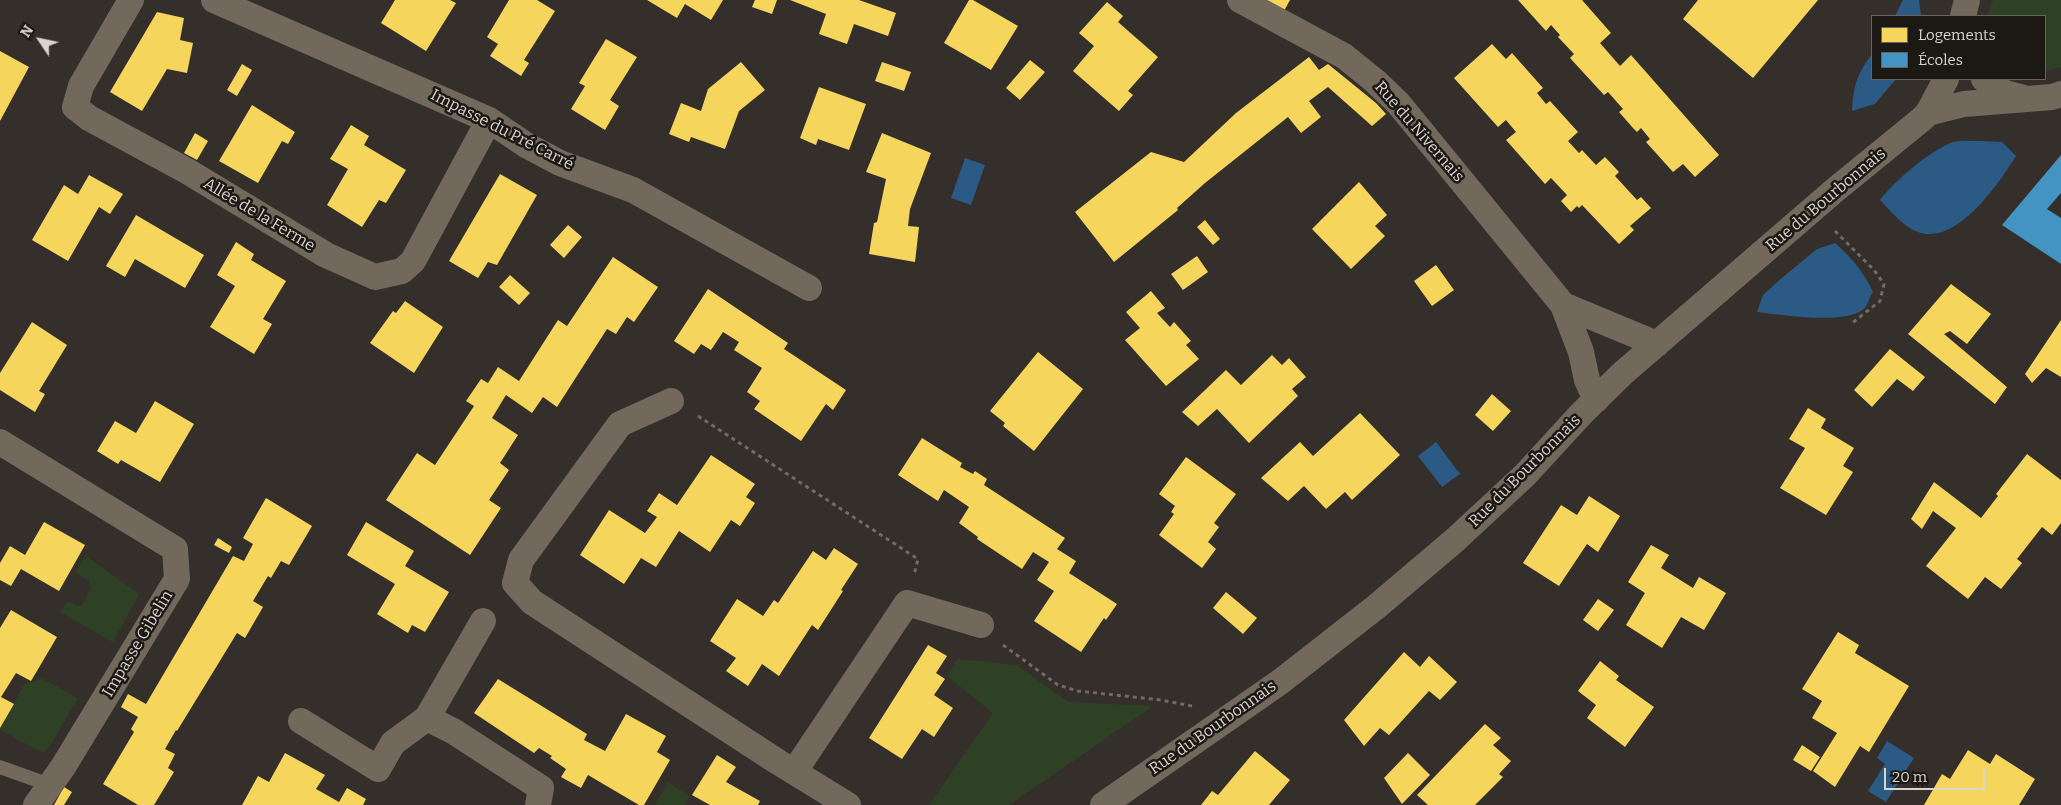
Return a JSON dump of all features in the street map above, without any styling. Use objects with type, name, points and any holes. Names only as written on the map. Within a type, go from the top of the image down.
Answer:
[{"type":"street","name":"Allée de la Ferme","points":[[131,0],[81,86],[75,107],[89,118],[187,171],[326,255],[374,277],[402,271],[412,261],[489,120]]},
{"type":"street","name":"Impasse du Pré Carré","points":[[214,0],[489,120],[526,145],[560,163],[633,190],[809,288]]},
{"type":"street","name":"Rue du Nivernais","points":[[1240,0],[1344,56],[1398,103],[1563,305],[1581,352],[1587,380],[1596,400]]},
{"type":"street","points":[[1963,15],[1967,0]]},
{"type":"street","name":"Rue du Bourbonnais","points":[[1103,805],[1280,682],[1376,607],[1455,540],[1518,481],[1596,400],[1657,344],[1928,113],[1945,80]]},
{"type":"street","name":"Rue du Bourbonnais","points":[[1986,80],[2005,93],[2028,99]]},
{"type":"street","name":"Rue du Bourbonnais","points":[[1928,113],[1964,104],[2052,98],[2061,94]]},
{"type":"street","name":"Rue du Nivernais","points":[[1563,305],[1657,344]]},
{"type":"street","points":[[671,401],[620,424],[521,560],[516,583],[532,602],[848,805]]},
{"type":"street","name":"Impasse Gibelin","points":[[0,442],[175,549],[177,579],[43,795]]},
{"type":"street","points":[[794,772],[907,603],[981,625]]},
{"type":"street","points":[[301,721],[378,769],[393,743],[427,718],[483,622]]},
{"type":"street","points":[[427,718],[453,731],[541,788],[538,805]]},
{"type":"lane","points":[[0,767],[43,795]]},
{"type":"path","points":[[1831,227],[1874,270],[1884,284],[1880,301],[1852,324]]},
{"type":"path","points":[[671,401],[718,428],[918,559],[907,603]]},
{"type":"path","points":[[981,625],[1000,643],[1058,685],[1078,691],[1160,700],[1194,706]]},
{"type":"green space","points":[[1993,0],[2061,0],[2061,67],[2046,72],[2046,15],[1987,15]]},
{"type":"green space","points":[[86,556],[139,594],[113,642],[60,612],[67,602],[77,606],[82,605],[91,588],[89,581],[75,572]]},
{"type":"green space","points":[[957,659],[1017,665],[1068,702],[1153,706],[1009,805],[929,805],[993,713],[947,676]]},
{"type":"green space","points":[[43,679],[78,698],[51,744],[43,753],[0,730],[0,728],[25,683]]},
{"type":"green space","points":[[668,782],[689,796],[685,805],[655,805]]},
{"type":"water","points":[[1903,0],[1919,0],[1921,15],[1896,15]]},
{"type":"water","points":[[1871,55],[1871,80],[1895,80],[1875,104],[1852,111],[1857,81],[1862,68]]},
{"type":"water","points":[[1956,141],[2002,142],[2016,156],[1988,196],[1962,221],[1947,230],[1933,234],[1913,230],[1880,200],[1894,184],[1914,167],[1944,146]]},
{"type":"water","points":[[965,158],[985,165],[971,205],[951,198]]},
{"type":"water","points":[[1835,243],[1857,265],[1873,292],[1864,309],[1855,314],[1828,318],[1797,317],[1757,312],[1763,295],[1783,277],[1817,249]]},
{"type":"water","points":[[1436,442],[1460,474],[1442,487],[1418,456]]},
{"type":"water","points":[[1887,741],[1914,758],[1886,802],[1868,791],[1885,764],[1877,758]]},
{"type":"building: Logements","points":[[395,0],[450,0],[456,3],[426,51],[381,23]]},
{"type":"building: Logements","points":[[509,0],[537,0],[555,11],[524,60],[529,63],[521,76],[490,56],[498,44],[487,37]]},
{"type":"building: Logements","points":[[647,0],[723,0],[711,20],[685,4],[677,18]]},
{"type":"building: Logements","points":[[755,0],[777,0],[772,14],[752,7]]},
{"type":"building: Logements","points":[[790,0],[859,0],[896,13],[888,36],[854,24],[847,44],[819,34],[826,14]]},
{"type":"building: Logements","points":[[969,0],[973,0],[1018,26],[991,70],[944,43]]},
{"type":"building: Logements","points":[[1258,0],[1290,0],[1284,11]]},
{"type":"building: Logements","points":[[1518,0],[1582,0],[1611,33],[1600,43],[1620,66],[1631,55],[1719,155],[1695,177],[1683,164],[1673,172],[1646,142],[1650,139],[1641,128],[1637,132],[1619,112],[1623,109],[1608,92],[1604,95],[1570,58],[1574,54],[1558,37],[1560,35],[1551,25],[1546,31]]},
{"type":"building: Logements","points":[[1698,0],[1818,0],[1753,78],[1683,19]]},
{"type":"building: Logements","points":[[1107,2],[1123,16],[1118,22],[1158,57],[1128,91],[1133,95],[1119,111],[1073,71],[1094,46],[1079,33]]},
{"type":"building: Logements","points":[[157,12],[184,18],[180,40],[193,43],[187,73],[167,69],[142,111],[110,92]]},
{"type":"building: Logements","points":[[606,39],[637,57],[610,100],[619,106],[605,130],[571,109],[585,86],[579,83]]},
{"type":"building: Logements","points":[[1492,44],[1506,59],[1512,53],[1543,88],[1537,93],[1546,104],[1550,101],[1578,132],[1568,141],[1579,153],[1582,150],[1596,165],[1605,157],[1619,172],[1615,176],[1637,200],[1641,197],[1651,208],[1630,226],[1634,230],[1619,244],[1582,205],[1579,208],[1577,206],[1571,212],[1561,201],[1567,195],[1551,178],[1545,184],[1506,140],[1516,132],[1506,120],[1498,127],[1454,78]]},
{"type":"building: Logements","points":[[0,51],[29,67],[0,121]]},
{"type":"building: Logements","points":[[1309,57],[1319,70],[1328,64],[1376,103],[1386,114],[1372,126],[1328,87],[1309,101],[1321,117],[1301,133],[1288,117],[1205,183],[1177,208],[1178,210],[1114,262],[1075,212],[1151,152],[1184,162],[1236,113]]},
{"type":"building: Logements","points":[[1030,60],[1045,72],[1020,100],[1006,88]]},
{"type":"building: Logements","points":[[741,62],[765,90],[739,111],[725,149],[691,137],[689,142],[669,134],[681,103],[701,111],[708,89]]},
{"type":"building: Logements","points":[[882,62],[911,72],[904,91],[875,81]]},
{"type":"building: Logements","points":[[242,64],[252,70],[237,96],[227,90]]},
{"type":"building: Logements","points":[[819,87],[866,104],[849,150],[818,139],[816,145],[800,138]]},
{"type":"building: Logements","points":[[252,105],[295,132],[288,144],[282,141],[258,183],[219,161]]},
{"type":"building: Logements","points":[[351,125],[369,136],[364,145],[406,170],[386,203],[379,200],[362,227],[327,205],[348,169],[330,159]]},
{"type":"building: Logements","points":[[195,133],[208,141],[197,160],[184,153]]},
{"type":"building: Logements","points":[[882,133],[931,153],[910,209],[908,226],[919,227],[915,262],[869,254],[874,223],[877,222],[886,179],[866,172]]},
{"type":"building: Logements","points":[[500,174],[537,195],[497,265],[488,262],[478,278],[449,261]]},
{"type":"building: Logements","points":[[89,175],[123,194],[110,214],[99,207],[68,261],[32,240],[64,185],[78,194]]},
{"type":"building: Logements","points":[[1359,182],[1387,215],[1375,226],[1385,236],[1351,269],[1312,229]]},
{"type":"building: Logements","points":[[136,215],[204,255],[185,288],[135,259],[125,277],[106,266]]},
{"type":"building: Logements","points":[[1205,220],[1220,239],[1213,245],[1197,227]]},
{"type":"building: Logements","points":[[568,225],[582,237],[564,258],[550,245]]},
{"type":"building: Logements","points":[[236,242],[254,254],[251,260],[286,281],[263,319],[272,324],[254,354],[210,327],[235,286],[217,275]]},
{"type":"building: Logements","points":[[1197,256],[1208,272],[1183,290],[1171,274]]},
{"type":"building: Logements","points":[[613,257],[658,287],[634,322],[627,317],[616,334],[607,329],[557,407],[543,397],[532,413],[506,395],[492,418],[518,435],[500,463],[509,470],[489,500],[501,508],[470,555],[386,500],[417,453],[435,465],[474,406],[466,401],[481,379],[488,383],[498,367],[519,381],[558,320],[567,326]]},
{"type":"building: Logements","points":[[1436,265],[1454,290],[1432,306],[1414,281]]},
{"type":"building: Logements","points":[[510,275],[530,293],[519,305],[499,287]]},
{"type":"building: Logements","points":[[1951,284],[1991,314],[1967,344],[1950,331],[1944,334],[2007,387],[1995,404],[1908,334]]},
{"type":"building: Logements","points":[[708,289],[788,343],[784,349],[846,390],[833,410],[826,404],[801,441],[754,409],[760,401],[747,392],[762,368],[734,350],[739,342],[723,332],[711,350],[701,344],[694,354],[674,341]]},
{"type":"building: Logements","points":[[1151,291],[1165,308],[1157,313],[1170,327],[1174,322],[1191,341],[1186,345],[1199,359],[1166,386],[1125,340],[1140,328],[1126,312]]},
{"type":"building: Logements","points":[[405,301],[443,327],[414,373],[370,343],[393,311],[396,313]]},
{"type":"building: Logements","points":[[2061,320],[2061,377],[2046,368],[2032,383],[2025,374]]},
{"type":"building: Logements","points":[[32,322],[67,345],[39,391],[45,394],[35,412],[0,390],[0,373]]},
{"type":"building: Logements","points":[[1890,349],[1925,377],[1913,391],[1897,379],[1872,407],[1854,390]]},
{"type":"building: Logements","points":[[1038,352],[1083,389],[1034,451],[1003,426],[1005,423],[990,411]]},
{"type":"building: Logements","points":[[1272,355],[1282,365],[1289,358],[1306,377],[1292,389],[1298,396],[1249,443],[1217,409],[1198,426],[1182,412],[1226,370],[1241,385]]},
{"type":"building: Logements","points":[[1492,394],[1511,411],[1493,431],[1475,415]]},
{"type":"building: Logements","points":[[155,401],[194,424],[160,482],[121,460],[118,464],[97,451],[115,421],[136,433]]},
{"type":"building: Logements","points":[[1808,408],[1826,419],[1821,428],[1854,448],[1843,466],[1853,472],[1826,515],[1780,488],[1805,448],[1789,439]]},
{"type":"building: Logements","points":[[1360,413],[1400,455],[1352,500],[1345,492],[1326,509],[1304,486],[1288,501],[1261,478],[1300,442],[1313,456]]},
{"type":"building: Logements","points":[[922,438],[962,463],[960,467],[973,474],[975,471],[987,479],[984,485],[1065,538],[1057,549],[1076,561],[1069,573],[1117,604],[1106,620],[1104,618],[1081,652],[1034,621],[1054,591],[1037,580],[1049,562],[1033,552],[1022,569],[977,539],[978,537],[959,523],[969,507],[944,490],[938,501],[898,475]]},
{"type":"building: Logements","points":[[2027,454],[2061,480],[2061,523],[2052,535],[2042,527],[2017,559],[2022,563],[2001,589],[1985,577],[1968,599],[1926,566],[1956,528],[1933,511],[1922,529],[1911,519],[1934,482],[1981,518],[1998,496],[1996,494]]},
{"type":"building: Logements","points":[[711,455],[755,484],[746,497],[755,503],[740,526],[731,520],[710,552],[679,531],[656,567],[641,558],[624,584],[580,555],[609,510],[645,533],[657,517],[647,511],[659,493],[677,505]]},
{"type":"building: Logements","points":[[1186,457],[1236,494],[1214,523],[1219,527],[1208,542],[1216,549],[1202,568],[1159,535],[1174,514],[1171,512],[1175,506],[1159,494]]},
{"type":"building: Logements","points":[[1589,496],[1620,516],[1598,552],[1587,544],[1559,586],[1523,563],[1561,505],[1577,515]]},
{"type":"building: Logements","points":[[266,498],[312,526],[289,565],[281,561],[271,578],[268,576],[253,601],[263,607],[245,638],[237,633],[165,749],[175,754],[168,768],[174,772],[154,805],[138,805],[103,784],[134,732],[131,729],[138,717],[121,707],[128,694],[146,704],[233,556],[244,561],[253,544],[243,538]]},
{"type":"building: Logements","points":[[44,522],[85,545],[59,591],[21,569],[11,586],[0,580],[0,563],[10,546],[25,555]]},
{"type":"building: Logements","points":[[366,522],[414,551],[405,566],[449,592],[425,632],[412,625],[408,633],[377,614],[395,584],[347,555]]},
{"type":"building: Logements","points":[[218,538],[232,547],[229,553],[214,545]]},
{"type":"building: Logements","points":[[1651,545],[1669,555],[1661,568],[1693,588],[1699,577],[1726,593],[1704,630],[1681,617],[1662,648],[1626,625],[1645,593],[1628,582]]},
{"type":"building: Logements","points":[[834,548],[858,564],[818,630],[812,625],[779,676],[762,664],[748,686],[726,671],[736,658],[710,641],[737,599],[763,616],[774,600],[778,603],[813,551],[826,560]]},
{"type":"building: Logements","points":[[1226,592],[1257,618],[1243,634],[1213,608]]},
{"type":"building: Logements","points":[[1598,599],[1614,610],[1598,631],[1583,620]]},
{"type":"building: Logements","points":[[11,610],[57,637],[31,681],[16,673],[1,697],[14,704],[0,728],[0,628]]},
{"type":"building: Logements","points":[[1838,632],[1859,645],[1855,653],[1909,686],[1869,752],[1860,746],[1835,787],[1813,771],[1837,733],[1812,718],[1822,701],[1802,689]]},
{"type":"building: Logements","points":[[928,645],[947,656],[936,673],[945,679],[934,695],[953,708],[934,737],[922,729],[902,759],[869,738]]},
{"type":"building: Logements","points":[[1404,652],[1420,667],[1429,656],[1457,682],[1440,700],[1429,691],[1389,735],[1380,728],[1364,746],[1344,720]]},
{"type":"building: Logements","points":[[1600,661],[1619,676],[1616,680],[1654,707],[1625,747],[1587,718],[1596,705],[1578,691]]},
{"type":"building: Logements","points":[[498,679],[587,734],[584,740],[605,751],[626,714],[666,736],[657,752],[670,760],[644,805],[639,805],[588,775],[581,788],[561,777],[566,769],[550,758],[552,756],[539,748],[534,753],[474,713]]},
{"type":"building: Logements","points":[[1485,724],[1501,738],[1493,745],[1511,761],[1499,774],[1503,777],[1475,805],[1428,805],[1417,795]]},
{"type":"building: Logements","points":[[1802,745],[1820,757],[1811,771],[1793,760]]},
{"type":"building: Logements","points":[[1968,750],[1990,764],[1996,754],[2035,779],[2019,805],[1924,805],[1942,774],[1950,779]]},
{"type":"building: Logements","points":[[1255,751],[1290,780],[1269,805],[1201,805],[1212,791],[1218,795]]},
{"type":"building: Logements","points":[[285,753],[325,775],[316,789],[339,802],[347,788],[366,799],[363,805],[242,805],[258,776],[269,782]]},
{"type":"building: Logements","points":[[1408,753],[1430,775],[1402,804],[1384,778]]},
{"type":"building: Logements","points":[[717,755],[736,767],[726,782],[760,801],[758,805],[710,805],[692,795]]},
{"type":"building: Logements","points":[[64,787],[72,792],[64,805],[54,805]]},
{"type":"building: Écoles","points":[[2061,155],[2061,193],[2047,209],[2061,218],[2061,264],[2002,225]]}]
